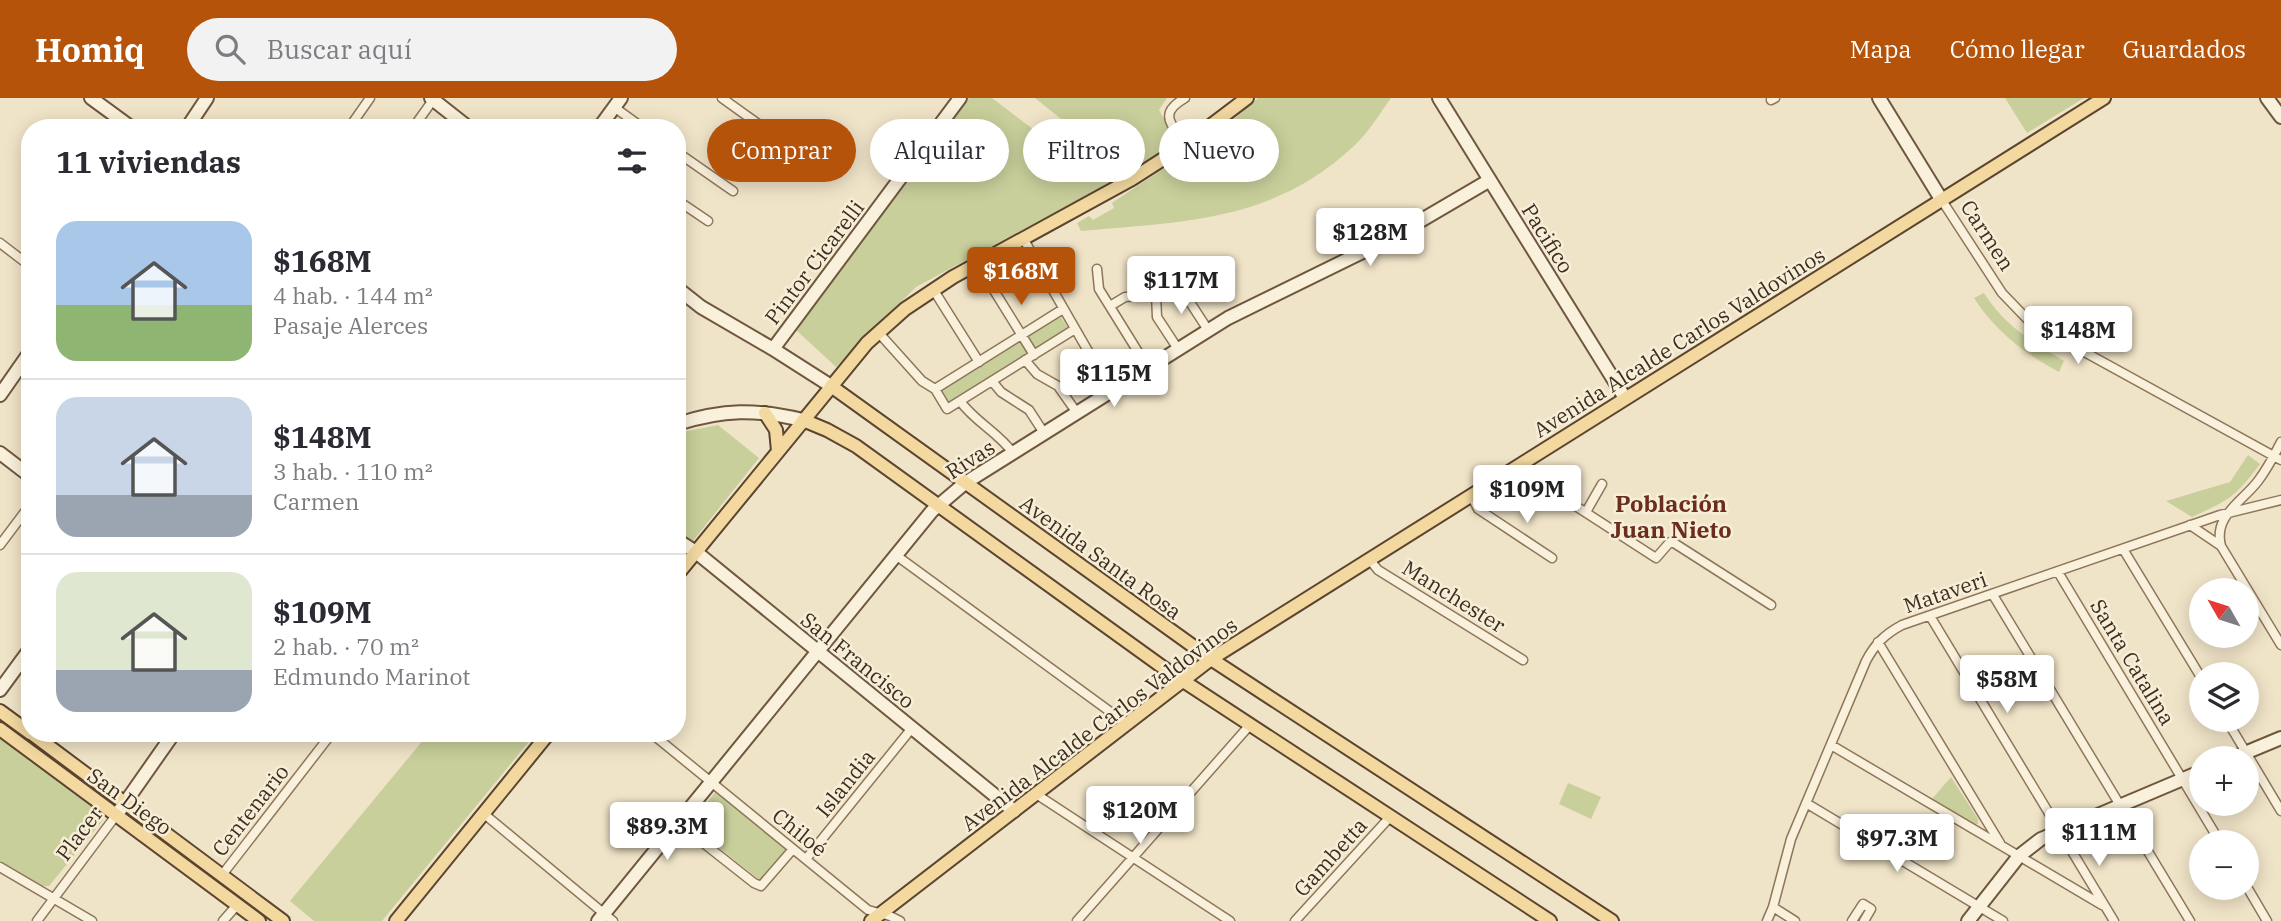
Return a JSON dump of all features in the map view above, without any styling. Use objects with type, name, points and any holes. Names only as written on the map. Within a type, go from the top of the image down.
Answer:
[{"type":"main road","points":[[1219,119],[1247,98]]},
{"type":"main road","name":"Avenida Alcalde Carlos Valdovinos","points":[[875,917],[1211,659],[2104,98]]},
{"type":"main road","points":[[686,564],[878,332],[933,289],[1159,162]]},
{"type":"main road","name":"Avenida Santa Rosa","points":[[831,386],[1211,659],[1612,921]]},
{"type":"main road","points":[[820,399],[819,416],[827,430]]},
{"type":"main road","points":[[765,414],[776,430],[779,443],[777,452]]},
{"type":"main road","points":[[803,420],[856,446],[1182,681],[1550,921]]},
{"type":"main road","name":"San Diego","points":[[0,711],[21,726]]},
{"type":"main road","name":"San Diego","points":[[0,729],[259,921]]},
{"type":"main road","name":"San Diego","points":[[42,742],[283,921]]},
{"type":"main road","points":[[396,921],[542,742]]},
{"type":"street","points":[[92,98],[120,119]]},
{"type":"street","points":[[193,119],[207,98]]},
{"type":"street","points":[[355,119],[370,98]]},
{"type":"street","points":[[722,98],[751,119]]},
{"type":"street","name":"Pintor Cicarelli","points":[[774,349],[960,98]]},
{"type":"street","points":[[1169,119],[1173,104],[1185,98]]},
{"type":"street","name":"Pacifico","points":[[1439,98],[1625,398]]},
{"type":"street","name":"Carmen","points":[[1879,98],[2002,293],[2030,322],[2277,458]]},
{"type":"street","points":[[2267,98],[2281,117]]},
{"type":"street","points":[[419,119],[432,99],[458,119]]},
{"type":"street","points":[[605,119],[617,103],[634,119]]},
{"type":"street","points":[[686,158],[733,191]]},
{"type":"street","name":"Rivas","points":[[605,918],[711,782],[939,505],[965,483],[1228,317],[1391,238],[1490,180]]},
{"type":"street","points":[[686,206],[708,221]]},
{"type":"street","points":[[1023,238],[1111,391]]},
{"type":"street","points":[[0,243],[21,259]]},
{"type":"street","points":[[977,263],[1034,355]]},
{"type":"street","points":[[1097,269],[1099,289],[1148,368]]},
{"type":"street","points":[[933,289],[979,362]]},
{"type":"street","points":[[1110,306],[1125,297],[1184,293],[1208,330]]},
{"type":"street","name":"Avenida Santa Rosa","points":[[686,295],[831,386]]},
{"type":"street","points":[[1156,295],[1157,317],[1178,349]]},
{"type":"street","points":[[935,389],[1063,309]]},
{"type":"street","points":[[878,332],[922,381],[935,389],[947,409],[1075,329]]},
{"type":"street","points":[[1025,360],[1037,374],[1058,386],[1077,412]]},
{"type":"street","points":[[0,395],[21,365]]},
{"type":"street","points":[[992,381],[1000,392],[1029,410],[1044,433]]},
{"type":"street","points":[[960,401],[968,412],[998,435],[1013,453]]},
{"type":"street","points":[[686,422],[727,412],[803,420]]},
{"type":"street","name":"Mataveri","points":[[1768,921],[1788,848],[1866,661],[1878,642],[1902,625],[2228,513],[2277,458],[2281,442]]},
{"type":"street","points":[[0,453],[21,469]]},
{"type":"street","points":[[1522,463],[1529,475],[1656,558],[1670,542],[1674,543],[1770,605]]},
{"type":"street","points":[[1586,512],[1602,484]]},
{"type":"street","points":[[1471,495],[1475,505],[1487,515],[1552,558]]},
{"type":"street","points":[[2281,500],[2228,513],[2221,524],[2219,538],[2221,546],[2281,645]]},
{"type":"street","points":[[0,545],[21,517]]},
{"type":"street","points":[[2190,525],[2221,546]]},
{"type":"street","name":"San Francisco","points":[[686,546],[1014,811]]},
{"type":"street","points":[[2123,549],[2192,662]]},
{"type":"street","points":[[897,556],[1127,723]]},
{"type":"street","name":"Manchester","points":[[1369,559],[1378,570],[1523,660]]},
{"type":"street","name":"Santa Catalina","points":[[2059,572],[2213,830]]},
{"type":"street","points":[[1993,595],[2190,921]]},
{"type":"street","points":[[1930,616],[2114,921]]},
{"type":"street","points":[[1878,642],[2002,845]]},
{"type":"street","points":[[0,690],[21,661]]},
{"type":"street","points":[[1077,921],[1249,726]]},
{"type":"street","name":"Islandia","points":[[806,859],[912,728]]},
{"type":"street","points":[[2259,747],[2281,738]]},
{"type":"street","name":"Placer","points":[[37,921],[168,742]]},
{"type":"street","name":"Centenario","points":[[222,875],[325,742]]},
{"type":"street","name":"Chiloé","points":[[662,742],[875,917],[890,916],[900,921]]},
{"type":"street","points":[[1831,745],[2106,906]]},
{"type":"street","points":[[2259,774],[2281,811]]},
{"type":"street","points":[[1968,921],[2020,856],[2041,839],[2189,776]]},
{"type":"street","points":[[1036,794],[1230,921]]},
{"type":"street","points":[[1806,803],[2003,921]]},
{"type":"street","points":[[483,813],[605,918]]},
{"type":"street","name":"Gambetta","points":[[1296,921],[1390,817]]},
{"type":"street","points":[[678,823],[761,886],[793,849]]},
{"type":"street","points":[[0,867],[92,921]]},
{"type":"street","points":[[2255,900],[2267,921]]},
{"type":"street","points":[[223,921],[238,904]]},
{"type":"street","points":[[1852,921],[1863,904],[1871,909],[1864,921]]},
{"type":"street","points":[[1773,908],[1795,921]]},
{"type":"green space","points":[[969,98],[992,98],[1023,122],[1023,182],[1111,182],[916,287],[836,367],[795,329],[906,182],[1009,182],[1009,119],[953,119]]},
{"type":"green space","points":[[1035,98],[1167,98],[1159,110],[1164,119],[1159,119],[1159,153],[1145,163],[1145,119],[1061,119]]},
{"type":"green space","points":[[1258,98],[1391,98],[1355,145],[1324,170],[1292,190],[1227,213],[1193,220],[1081,231],[1077,223],[1089,216],[1093,220],[1114,208],[1112,203],[1159,172],[1159,182],[1279,182],[1279,119],[1234,119]]},
{"type":"green space","points":[[2005,98],[2084,98],[2027,133]]},
{"type":"green space","points":[[1984,293],[2009,323],[2064,361],[2059,372],[2023,349],[1991,321],[1974,298]]},
{"type":"green space","points":[[1059,314],[1070,331],[948,407],[937,390]]},
{"type":"green space","points":[[718,425],[759,458],[686,550],[686,431]]},
{"type":"green space","points":[[2248,455],[2260,464],[2238,490],[2215,506],[2192,517],[2166,501],[2230,482]]},
{"type":"green space","points":[[0,737],[102,813],[103,820],[49,886],[41,886],[0,861]]},
{"type":"green space","points":[[422,742],[529,742],[382,921],[314,921],[290,901]]},
{"type":"green space","points":[[1951,777],[1978,819],[1978,824],[1972,824],[1931,800]]},
{"type":"green space","points":[[1568,783],[1601,797],[1591,819],[1559,804]]},
{"type":"green space","points":[[716,791],[787,850],[761,881],[690,825]]},
{"type":"district","name":"Población Juan Nieto","points":[[1671,516]]}]
